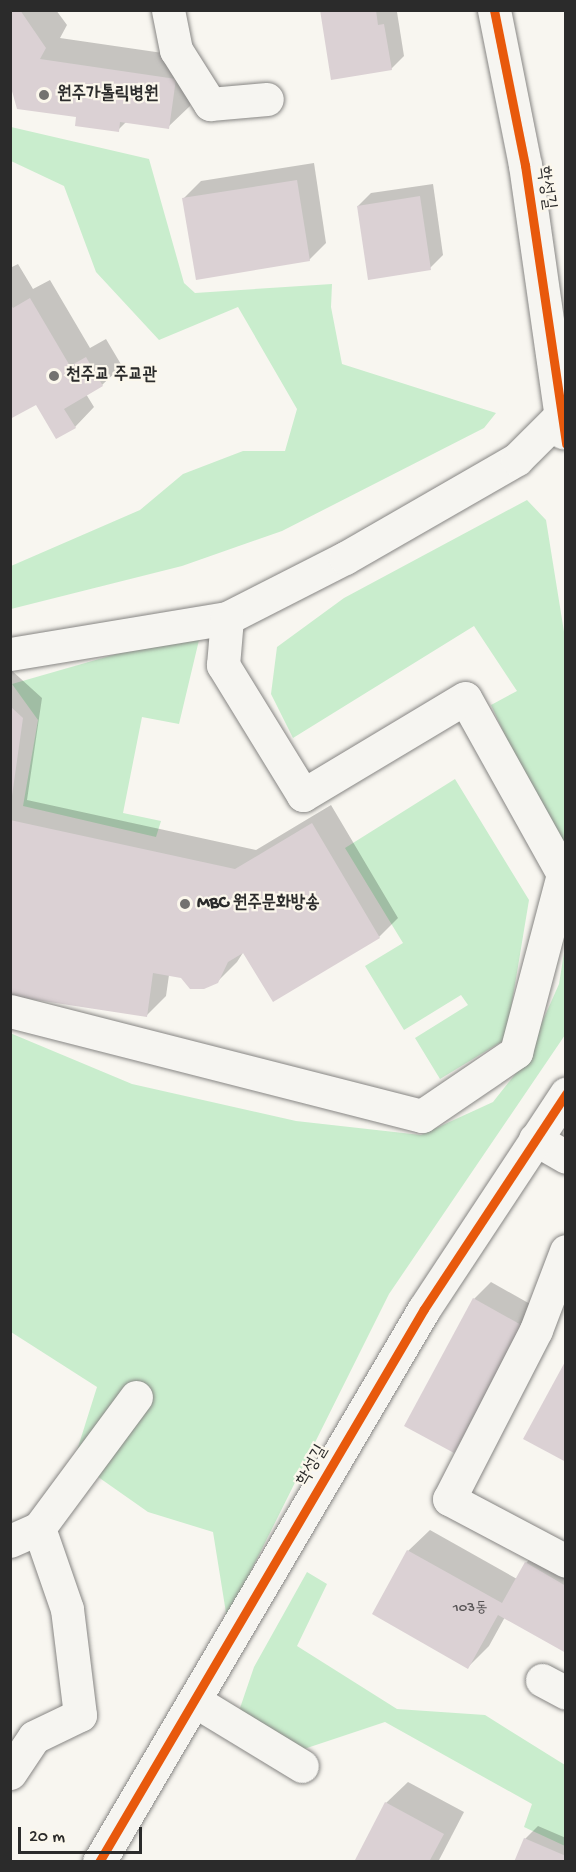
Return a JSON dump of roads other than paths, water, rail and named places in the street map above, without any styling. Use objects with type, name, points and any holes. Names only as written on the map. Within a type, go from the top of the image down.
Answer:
[{"type":"street","points":[[168,10],[176,50],[210,104],[267,99]]},
{"type":"street","name":"학성길","points":[[494,10],[525,165],[564,423]]},
{"type":"street","points":[[10,654],[227,618],[345,558],[517,459],[564,423]]},
{"type":"street","points":[[10,1011],[422,1116],[516,1052],[563,874],[465,698],[303,795],[223,665],[227,618]]},
{"type":"street","name":"학성길","points":[[99,1862],[424,1309],[566,1094]]},
{"type":"street","points":[[535,1139],[566,1157]]},
{"type":"street","points":[[566,1251],[536,1330],[449,1499],[566,1561]]},
{"type":"street","points":[[10,1773],[34,1737],[80,1714],[67,1609],[25,1534],[136,1397]]},
{"type":"street","points":[[195,1701],[302,1766]]},
{"type":"place","name":"원주가톨릭병원","points":[[44,95]]},
{"type":"place","name":"천주교 주교관","points":[[54,376]]},
{"type":"place","name":"MBC 원주문화방송","points":[[185,904]]}]
